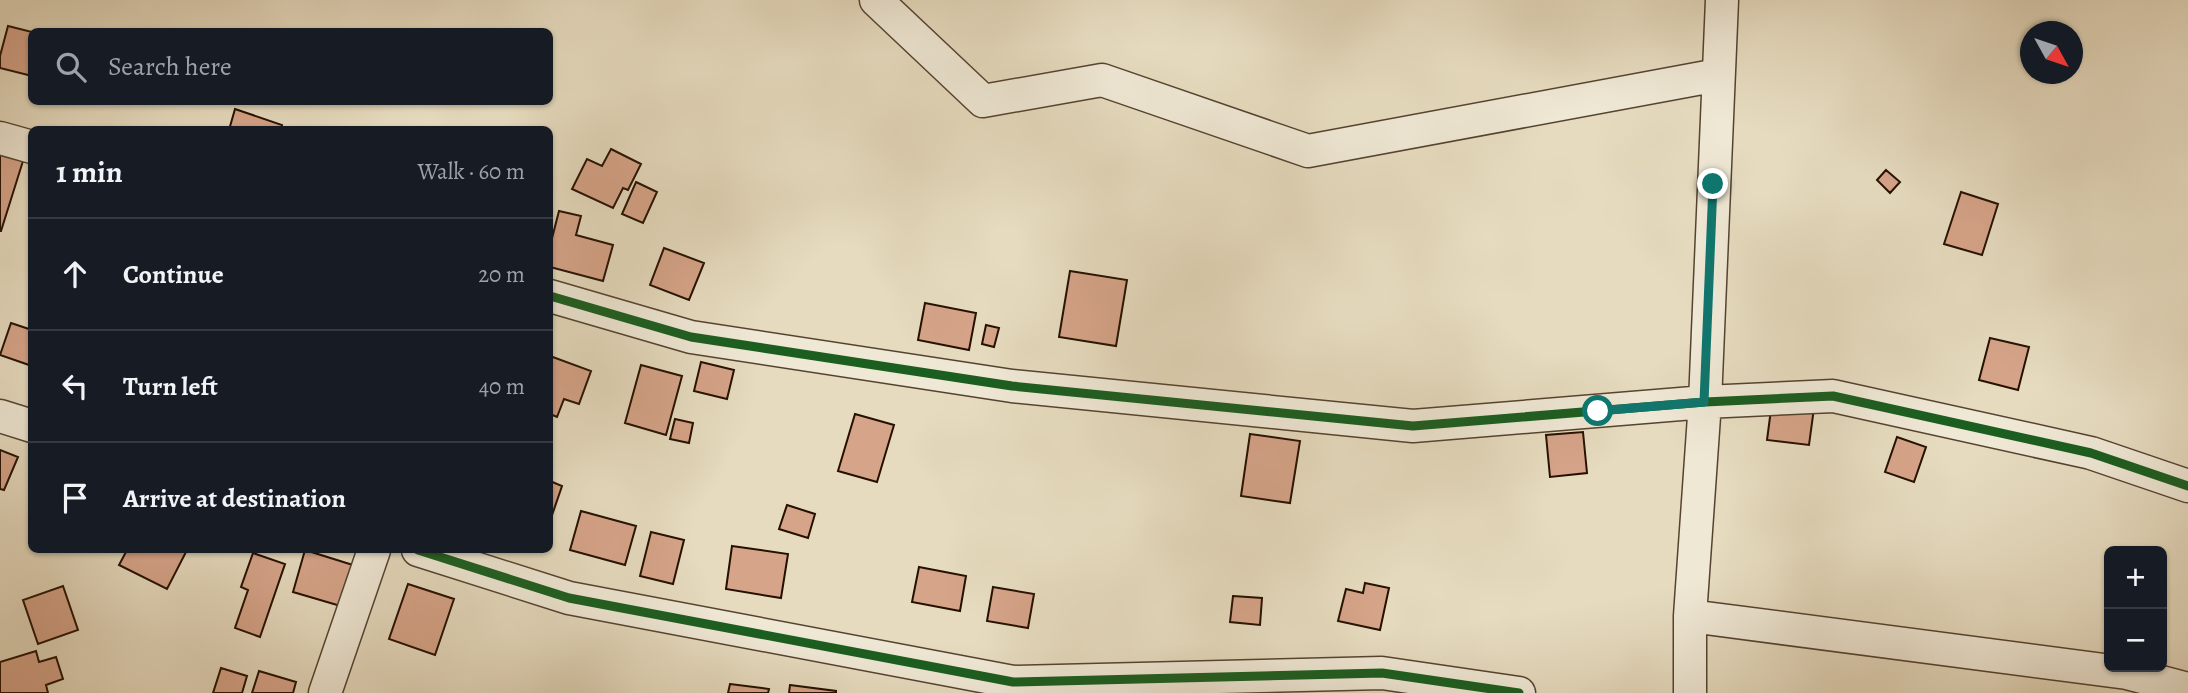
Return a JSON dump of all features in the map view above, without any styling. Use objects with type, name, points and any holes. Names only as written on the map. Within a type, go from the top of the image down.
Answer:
[{"type":"street","points":[[876,0],[983,101],[1102,80],[1308,151],[1718,75]]},
{"type":"street","points":[[1690,693],[1690,616],[1704,402],[1722,0]]},
{"type":"street","points":[[0,138],[28,146]]},
{"type":"street","points":[[553,297],[691,337],[999,384],[1413,426],[1704,402],[1833,396],[2091,453],[2188,486]]},
{"type":"street","points":[[0,416],[28,425]]},
{"type":"street","points":[[325,693],[373,553]]},
{"type":"street","points":[[427,553],[569,598],[1013,682],[1382,673],[1519,693]]},
{"type":"street","points":[[1690,616],[2127,674],[2188,689]]},
{"type":"building","points":[[8,26],[28,31],[28,75],[0,68],[0,56]]},
{"type":"building","points":[[235,109],[282,125],[282,126],[230,126]]},
{"type":"building","points":[[611,149],[641,164],[628,190],[623,188],[613,208],[572,189],[587,159],[602,166]]},
{"type":"building","points":[[0,154],[23,161],[1,231],[0,231]]},
{"type":"building","points":[[1886,170],[1900,182],[1890,193],[1877,180]]},
{"type":"building","points":[[636,182],[657,192],[643,223],[622,214]]},
{"type":"building","points":[[1961,192],[1998,204],[1982,255],[1944,244]]},
{"type":"building","points":[[559,211],[581,216],[576,235],[613,245],[603,281],[553,268],[553,234]]},
{"type":"building","points":[[664,248],[704,263],[689,300],[650,285]]},
{"type":"building","points":[[1070,271],[1127,280],[1116,346],[1059,337]]},
{"type":"building","points":[[925,303],[976,313],[969,350],[918,340]]},
{"type":"building","points":[[11,323],[28,329],[28,365],[0,355]]},
{"type":"building","points":[[986,325],[999,328],[994,347],[982,344]]},
{"type":"building","points":[[1990,338],[2029,347],[2018,390],[1979,380]]},
{"type":"building","points":[[553,357],[591,371],[579,404],[564,399],[557,417],[553,415]]},
{"type":"building","points":[[701,362],[734,370],[727,399],[694,391]]},
{"type":"building","points":[[641,365],[682,376],[666,435],[625,423]]},
{"type":"building","points":[[1772,402],[1814,408],[1809,445],[1767,440]]},
{"type":"building","points":[[855,414],[894,425],[877,482],[838,471]]},
{"type":"building","points":[[675,419],[693,423],[689,443],[670,439]]},
{"type":"building","points":[[1583,432],[1587,473],[1550,477],[1546,435]]},
{"type":"building","points":[[1250,434],[1300,441],[1290,503],[1241,496]]},
{"type":"building","points":[[1897,437],[1926,447],[1914,482],[1885,472]]},
{"type":"building","points":[[0,450],[18,457],[4,490],[0,489]]},
{"type":"building","points":[[553,482],[562,486],[553,512]]},
{"type":"building","points":[[787,505],[815,514],[808,538],[779,529]]},
{"type":"building","points":[[581,511],[636,526],[625,565],[570,550]]},
{"type":"building","points":[[651,532],[684,540],[673,584],[640,576]]},
{"type":"building","points":[[732,546],[788,554],[781,598],[726,589]]},
{"type":"building","points":[[125,553],[185,553],[167,589],[119,565]]},
{"type":"building","points":[[253,553],[285,564],[260,637],[235,628],[248,590],[241,587]]},
{"type":"building","points":[[304,553],[315,553],[356,566],[344,607],[293,592]]},
{"type":"building","points":[[919,567],[966,576],[960,611],[912,602]]},
{"type":"building","points":[[1365,583],[1389,588],[1380,630],[1338,621],[1346,589],[1363,593]]},
{"type":"building","points":[[408,584],[454,599],[435,655],[389,639]]},
{"type":"building","points":[[63,586],[78,630],[38,644],[23,600]]},
{"type":"building","points":[[993,587],[1034,594],[1028,628],[987,621]]},
{"type":"building","points":[[1233,596],[1262,598],[1260,625],[1230,622]]},
{"type":"building","points":[[36,651],[39,662],[56,657],[63,679],[46,685],[48,693],[0,693],[0,662]]},
{"type":"building","points":[[221,668],[247,676],[242,693],[213,693]]},
{"type":"building","points":[[259,671],[296,682],[293,693],[252,693]]},
{"type":"building","points":[[730,684],[769,689],[768,693],[728,693]]},
{"type":"building","points":[[790,685],[836,691],[836,693],[789,693]]},
{"type":"cycle path","points":[[553,297],[691,337],[1012,386],[1413,426],[1705,402],[1833,396],[2091,453],[2188,486]]},
{"type":"cycle path","points":[[427,553],[569,598],[1013,682],[1382,673],[1519,693]]},
{"type":"route","points":[[1598,411],[1704,402],[1713,184]]}]
